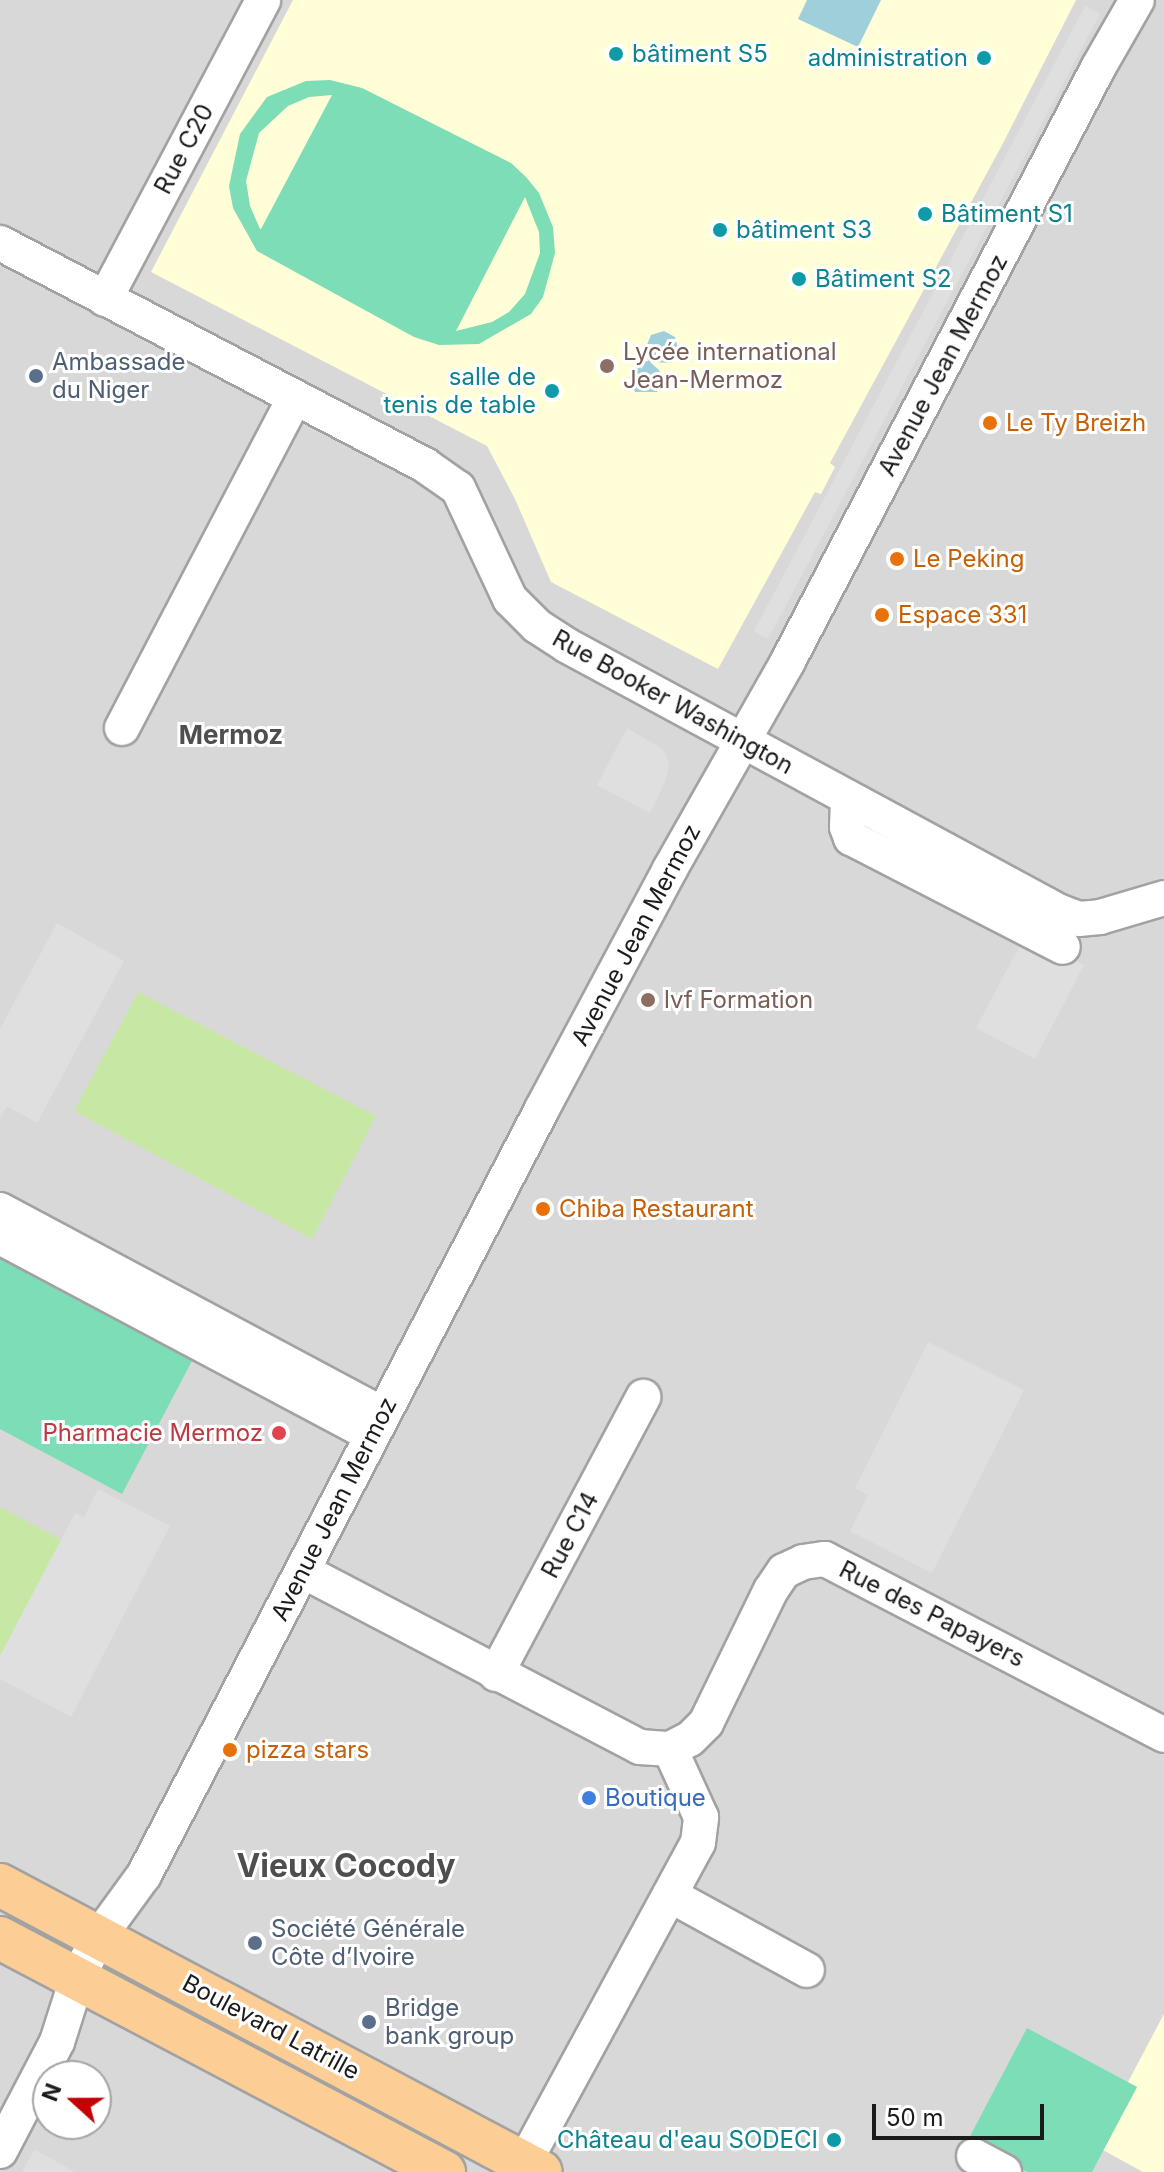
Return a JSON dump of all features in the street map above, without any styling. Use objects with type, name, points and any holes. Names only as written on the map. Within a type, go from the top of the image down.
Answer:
[{"type":"main road","name":"Boulevard Latrille","points":[[0,1885],[533,2167]]},
{"type":"main road","name":"Boulevard Latrille","points":[[0,1938],[444,2172]]},
{"type":"street","name":"Rue C20","points":[[105,299],[263,0]]},
{"type":"street","name":"Avenue Jean Mermoz","points":[[0,2151],[57,2042],[91,1987],[144,1875],[377,1424],[670,869],[742,742],[1137,0]]},
{"type":"street","name":"Rue Booker Washington","points":[[0,243],[426,466],[458,488],[510,599],[537,626],[742,742],[1079,919],[1100,917],[1164,898]]},
{"type":"street","points":[[122,728],[295,397]]},
{"type":"street","points":[[848,798],[847,827],[851,838],[1063,947]]},
{"type":"street","points":[[0,1210],[377,1424]]},
{"type":"street","points":[[0,1237],[377,1424]]},
{"type":"street","name":"Rue C14","points":[[496,1674],[643,1397]]},
{"type":"street","name":"Rue des Papayers","points":[[670,1749],[690,1739],[706,1723],[771,1590],[784,1571],[803,1562],[825,1559],[1164,1735]]},
{"type":"street","points":[[303,1571],[640,1747],[670,1749],[701,1817],[698,1843],[533,2167]]},
{"type":"street","points":[[670,1895],[807,1970]]},
{"type":"street","points":[[974,2156],[1004,2172]]},
{"type":"shaded area","name":"Vieux Cocody","points":[[0,0],[1164,0],[1164,2172],[0,2172]]},
{"type":"shaded area","name":"Lycée international Jean-Mermoz","points":[[293,0],[1076,0],[1001,147],[830,463],[835,467],[821,494],[815,492],[718,669],[551,582],[515,499],[487,446],[151,272]]},
{"type":"shaded area","points":[[1085,6],[1100,14],[768,639],[754,631]]},
{"type":"shaded area","points":[[627,728],[663,749],[669,763],[666,780],[650,813],[597,785]]},
{"type":"shaded area","points":[[57,923],[124,961],[37,1123],[7,1106],[0,1119],[0,1029]]},
{"type":"shaded area","points":[[1026,934],[1084,965],[1035,1059],[976,1028]]},
{"type":"shaded area","points":[[928,1342],[1024,1390],[932,1573],[850,1531],[868,1495],[855,1488]]},
{"type":"shaded area","points":[[98,1489],[170,1526],[71,1717],[0,1679],[0,1656],[75,1513],[84,1517]]},
{"type":"shaded area","points":[[1164,2014],[1164,2172],[1143,2172],[1103,2150],[1137,2087],[1128,2082]]},
{"type":"shaded area","points":[[34,2150],[52,2159],[75,2172],[22,2172]]},
{"type":"green space","points":[[330,80],[362,88],[511,163],[526,177],[539,193],[553,227],[555,253],[543,297],[531,314],[479,344],[439,345],[414,337],[257,251],[233,208],[229,186],[240,134],[267,97],[306,81]],"holes":[[[332,95],[261,229],[260,229],[250,206],[246,181],[259,133],[288,106],[309,97]],[[525,197],[539,232],[540,253],[525,294],[509,312],[492,322],[456,331]]]},
{"type":"green space","points":[[138,992],[376,1116],[312,1239],[74,1111]]},
{"type":"green space","points":[[0,1257],[193,1359],[122,1494],[0,1429]]},
{"type":"green space","points":[[0,1507],[62,1540],[0,1656]]},
{"type":"green space","points":[[1027,2028],[1137,2087],[1092,2172],[1027,2172],[968,2140]]},
{"type":"water","points":[[807,0],[881,0],[858,47],[798,19]]},
{"type":"water","points":[[664,331],[675,337],[679,353],[672,363],[650,362],[659,370],[665,385],[657,392],[635,392],[629,377],[639,363],[648,361],[646,347],[651,335]]},
{"type":"place","name":"bâtiment S5","points":[[616,54]]},
{"type":"place","name":"administration","points":[[984,58]]},
{"type":"place","name":"Bâtiment S1","points":[[925,214]]},
{"type":"place","name":"bâtiment S3","points":[[720,230]]},
{"type":"place","name":"Bâtiment S2","points":[[799,279]]},
{"type":"place","name":"Lycée international Jean-Mermoz","points":[[607,366]]},
{"type":"place","name":"Ambassade du Niger","points":[[36,376]]},
{"type":"place","name":"salle de tenis de table","points":[[552,391]]},
{"type":"place","name":"Le Ty Breizh","points":[[990,423]]},
{"type":"place","name":"Le Peking","points":[[897,559]]},
{"type":"place","name":"Espace 331","points":[[882,615]]},
{"type":"place","name":"lvf Formation","points":[[648,1000]]},
{"type":"place","name":"Chiba Restaurant","points":[[543,1209]]},
{"type":"place","name":"Pharmacie Mermoz","points":[[279,1433]]},
{"type":"place","name":"pizza stars","points":[[230,1750]]},
{"type":"place","name":"Boutique","points":[[589,1798]]},
{"type":"place","name":"Société Générale Côte d’Ivoire","points":[[255,1943]]},
{"type":"place","name":"Bridge bank group","points":[[369,2022]]},
{"type":"place","name":"Château d'eau SODECI","points":[[834,2140]]},
{"type":"district","name":"Mermoz","points":[[231,735]]},
{"type":"district","name":"Vieux Cocody","points":[[346,1866]]}]
